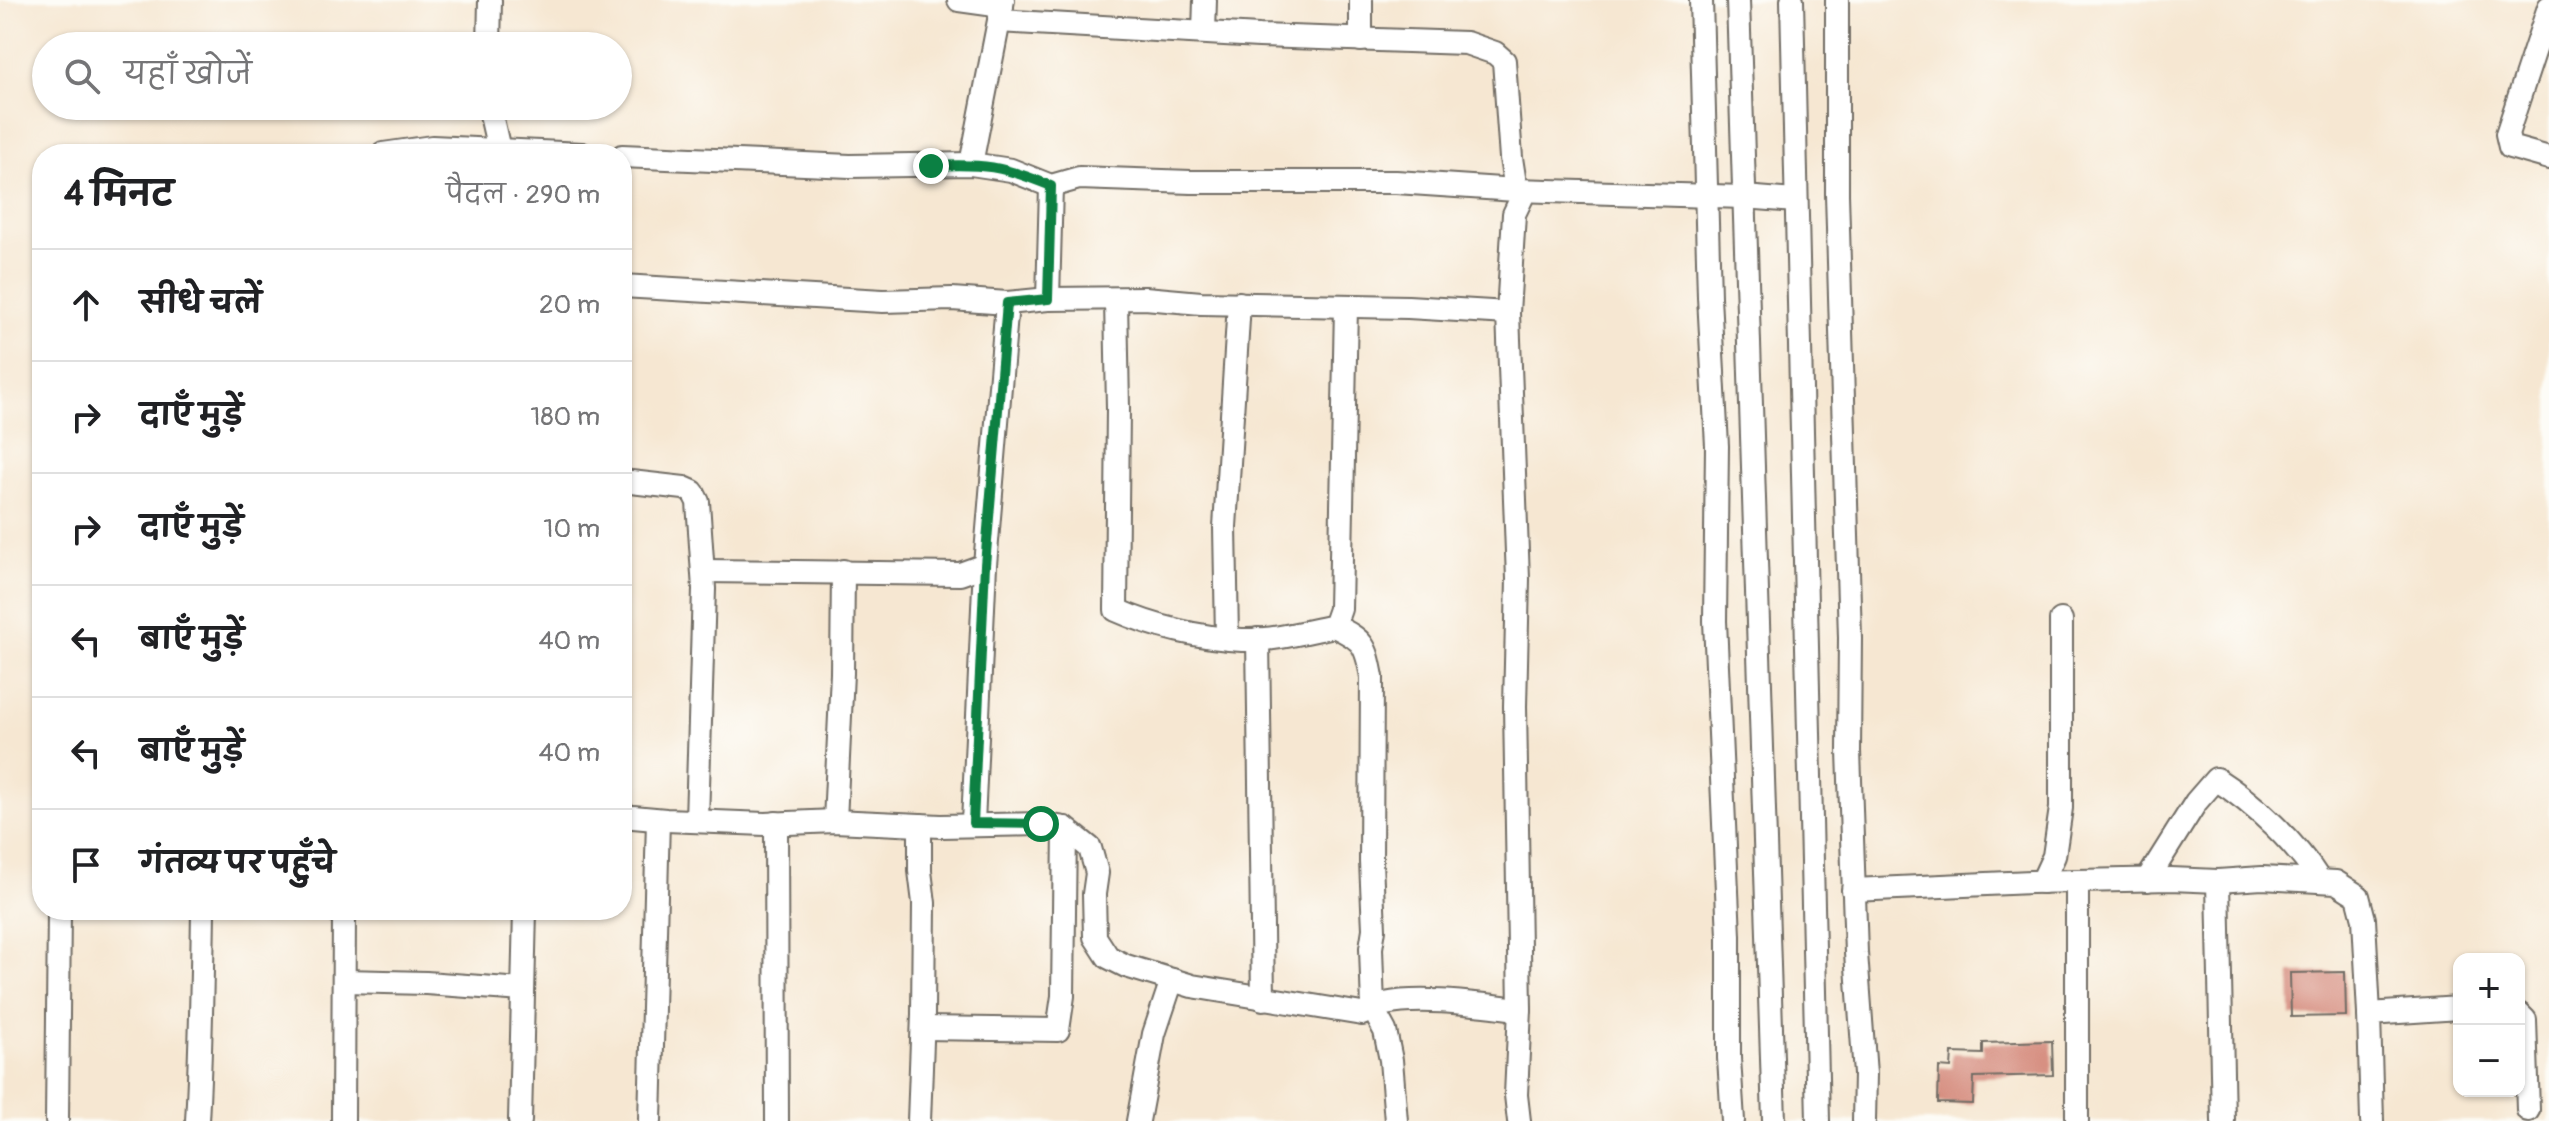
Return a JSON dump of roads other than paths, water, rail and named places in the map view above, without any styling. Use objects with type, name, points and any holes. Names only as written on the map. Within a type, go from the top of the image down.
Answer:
[{"type":"street","points":[[489,32],[490,0]]},
{"type":"street","points":[[959,0],[1001,9],[1204,32],[1466,43],[1495,53],[1504,61],[1511,158],[1521,190],[1514,214],[1508,313],[1518,579],[1515,706],[1520,1009],[1516,1095],[1519,1121]]},
{"type":"street","points":[[1204,32],[1205,0]]},
{"type":"street","points":[[1361,0],[1361,40]]},
{"type":"street","points":[[1701,0],[1717,446],[1715,621],[1729,936],[1729,1058],[1733,1121]]},
{"type":"street","points":[[1738,0],[1774,1121]]},
{"type":"street","points":[[1792,0],[1818,1121]]},
{"type":"street","points":[[1837,0],[1837,194],[1850,638],[1849,751],[1853,890],[1865,1074],[1864,1121]]},
{"type":"street","points":[[2549,7],[2507,134],[2510,147],[2549,158]]},
{"type":"street","points":[[971,164],[1001,9]]},
{"type":"street","points":[[496,120],[507,144]]},
{"type":"street","points":[[632,156],[850,166],[971,164],[1011,170],[1051,186],[1079,178],[1191,182],[1396,182],[1796,201]]},
{"type":"street","points":[[1048,299],[1051,186]]},
{"type":"street","points":[[632,287],[883,301],[952,299],[1007,303],[1048,299],[1116,299],[1508,313]]},
{"type":"street","points":[[1116,299],[1116,610],[1136,619],[1227,638],[1258,639],[1334,626],[1357,637],[1367,650],[1372,677],[1373,1009],[1385,1031],[1391,1060],[1396,1121]]},
{"type":"street","points":[[973,823],[985,565],[1007,303]]},
{"type":"street","points":[[1227,638],[1226,514],[1239,303]]},
{"type":"street","points":[[1334,626],[1340,609],[1342,569],[1346,306]]},
{"type":"street","points":[[632,482],[684,488],[693,492],[698,502],[703,571],[697,820]]},
{"type":"street","points":[[703,571],[960,574],[985,565]]},
{"type":"street","points":[[835,821],[843,571]]},
{"type":"street","points":[[2042,882],[2054,856],[2061,808],[2061,620]]},
{"type":"street","points":[[1258,639],[1263,999]]},
{"type":"street","points":[[2147,880],[2196,802],[2216,779],[2272,823],[2308,861],[2320,881]]},
{"type":"street","points":[[632,817],[776,823],[1041,824],[1065,828],[1090,848],[1097,873],[1095,937],[1108,957],[1126,966],[1172,980],[1263,999],[1362,1014],[1385,1004],[1455,1002],[1520,1009]]},
{"type":"street","points":[[650,1121],[658,820]]},
{"type":"street","points":[[776,823],[777,1121]]},
{"type":"street","points":[[919,1121],[924,903],[920,825]]},
{"type":"street","points":[[923,1028],[1058,1030],[1063,996],[1065,828]]},
{"type":"street","points":[[1853,890],[2042,882],[2262,878],[2336,882],[2358,896],[2364,919],[2372,1121]]},
{"type":"street","points":[[2218,881],[2223,1121]]},
{"type":"street","points":[[2077,882],[2077,1121]]},
{"type":"street","points":[[57,1121],[59,920]]},
{"type":"street","points":[[197,1121],[203,920]]},
{"type":"street","points":[[343,1121],[344,920]]},
{"type":"street","points":[[520,1121],[525,920]]},
{"type":"street","points":[[1138,1121],[1154,1034],[1172,980]]},
{"type":"street","points":[[344,981],[523,990]]},
{"type":"street","points":[[2369,1014],[2453,1008]]},
{"type":"street","points":[[2525,1020],[2528,1116]]},
{"type":"street","points":[[2528,1116],[2536,1099],[2549,1095]]}]
